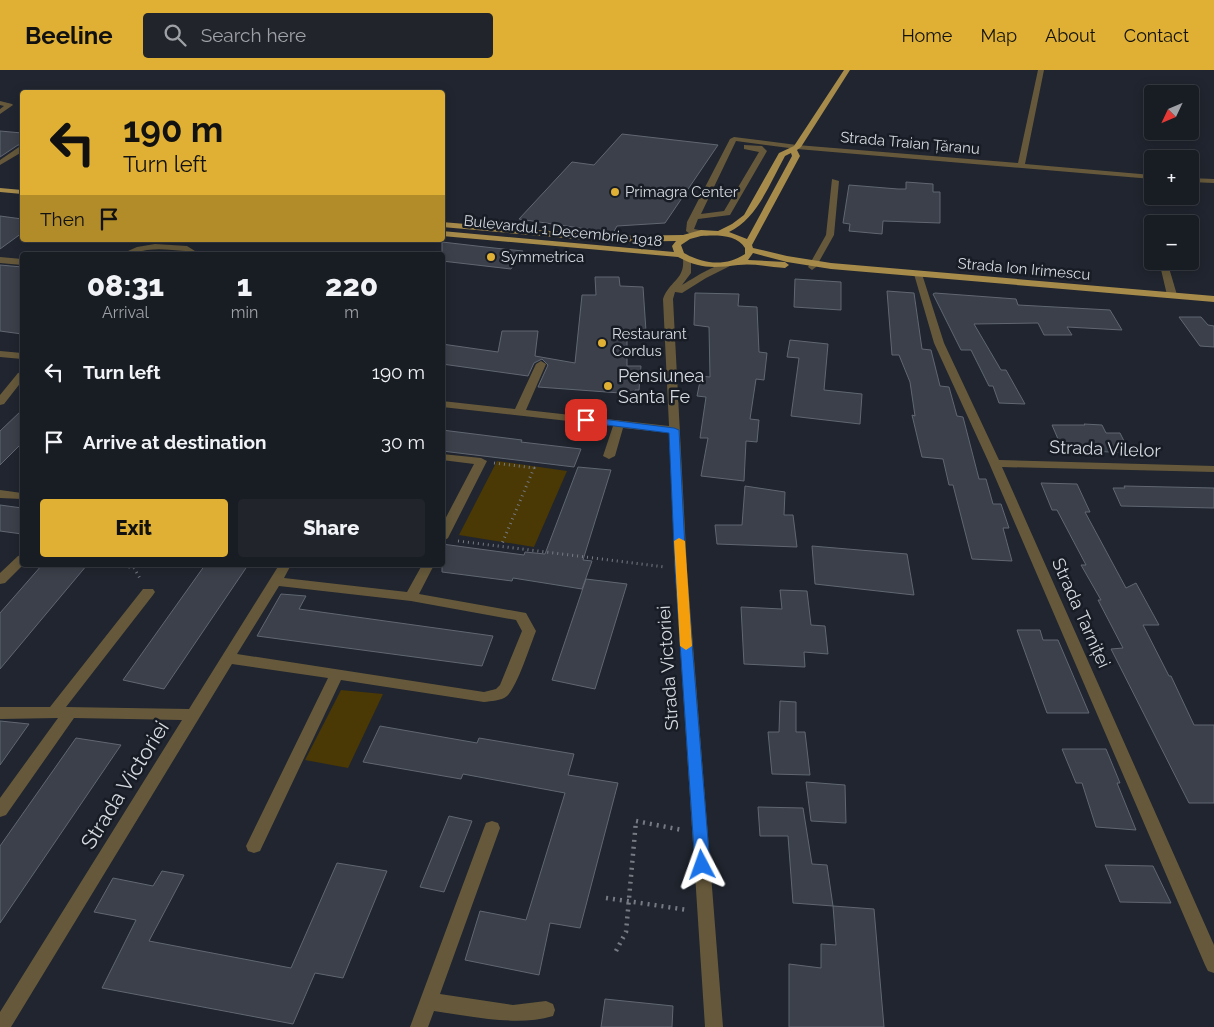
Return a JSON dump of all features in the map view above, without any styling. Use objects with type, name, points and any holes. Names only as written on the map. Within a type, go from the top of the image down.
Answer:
[{"type":"main road","points":[[720,233],[735,226],[747,216],[782,155],[795,149],[847,70]]},
{"type":"main road","points":[[734,263],[745,259],[796,156],[795,149]]},
{"type":"main road","points":[[0,181],[20,184]]},
{"type":"main road","points":[[0,190],[20,192]]},
{"type":"main road","name":"Bulevardul 1 Decembrie 1918","points":[[445,224],[610,239],[684,238],[701,233],[720,233]]},
{"type":"main road","name":"Bulevardul 1 Decembrie 1918","points":[[445,233],[684,257],[706,265],[734,263]]},
{"type":"main road","name":"Strada Ion Irimescu","points":[[720,233],[742,239],[750,247],[813,266]]},
{"type":"main road","points":[[684,238],[676,246],[684,257]]},
{"type":"main road","name":"Strada Ion Irimescu","points":[[734,263],[831,266],[1214,299]]},
{"type":"street","points":[[1021,166],[1042,70]]},
{"type":"street","points":[[0,103],[10,105],[0,112]]},
{"type":"street","name":"Strada Traian Țăranu","points":[[732,145],[734,139],[795,149],[1144,176]]},
{"type":"street","points":[[695,217],[727,213],[763,151],[759,148],[732,145],[692,222],[690,231],[701,233]]},
{"type":"street","points":[[0,163],[20,150]]},
{"type":"street","points":[[1199,180],[1214,181]]},
{"type":"street","points":[[813,266],[830,235],[835,181]]},
{"type":"street","points":[[131,252],[145,246],[159,245],[187,249],[191,252]]},
{"type":"street","name":"Strada Victoriei","points":[[684,257],[689,268],[688,273],[668,296],[681,569],[714,1027]]},
{"type":"street","points":[[0,260],[20,262]]},
{"type":"street","points":[[669,305],[676,294],[690,283],[734,263]]},
{"type":"street","points":[[1165,270],[1172,295]]},
{"type":"street","name":"Strada Tarniței","points":[[918,274],[939,342],[995,463],[1214,965]]},
{"type":"street","points":[[0,354],[20,356]]},
{"type":"street","points":[[519,413],[541,364]]},
{"type":"street","points":[[0,402],[20,377]]},
{"type":"street","points":[[445,404],[674,430]]},
{"type":"street","points":[[609,456],[619,424]]},
{"type":"street","points":[[445,457],[481,461],[447,539]]},
{"type":"street","name":"Strada Vilelor","points":[[995,463],[1214,470]]},
{"type":"street","points":[[0,494],[20,496]]},
{"type":"street","points":[[0,580],[20,561]]},
{"type":"street","name":"Strada Victoriei","points":[[1,1027],[284,567]]},
{"type":"street","points":[[411,598],[427,567]]},
{"type":"street","points":[[228,658],[484,697],[500,694],[506,688],[529,631],[527,624],[521,616],[411,598],[276,581]]},
{"type":"street","points":[[54,712],[148,592]]},
{"type":"street","points":[[254,846],[337,675]]},
{"type":"street","points":[[0,810],[70,712]]},
{"type":"street","points":[[0,713],[193,714]]},
{"type":"street","points":[[419,1027],[492,828]]},
{"type":"street","points":[[428,1001],[513,1014],[546,1010]]},
{"type":"path","points":[[481,461],[534,468],[501,546]]},
{"type":"path","points":[[447,539],[681,569]]},
{"type":"path","points":[[129,567],[134,568],[148,592]]},
{"type":"path","points":[[616,951],[626,932],[636,821],[700,833]]},
{"type":"path","points":[[606,898],[706,913]]},
{"type":"shaded area","points":[[497,461],[567,471],[534,547],[459,535]]},
{"type":"shaded area","points":[[341,690],[383,694],[348,768],[305,760]]},
{"type":"building","points":[[0,131],[20,133],[20,145],[0,157]]},
{"type":"building","name":"Primagra Center","points":[[622,134],[718,145],[665,223],[617,226],[613,233],[519,219],[572,162],[594,165]]},
{"type":"building","points":[[906,182],[933,184],[933,192],[940,192],[940,223],[883,221],[882,234],[849,231],[850,224],[843,223],[849,185],[906,189]]},
{"type":"building","points":[[0,216],[20,219],[20,234],[0,249]]},
{"type":"building","name":"Symmetrica","points":[[442,242],[523,251],[511,269],[445,261],[445,252],[442,252]]},
{"type":"building","points":[[0,265],[20,267],[20,334],[0,331]]},
{"type":"building","points":[[595,277],[619,277],[620,286],[643,287],[646,331],[627,331],[627,366],[641,366],[639,390],[635,390],[634,394],[538,387],[548,365],[542,359],[534,363],[528,376],[445,364],[445,344],[498,352],[502,331],[538,331],[535,356],[575,363],[582,295],[596,295]]},
{"type":"building","points":[[795,279],[841,282],[841,310],[794,307]]},
{"type":"building","points":[[887,291],[914,293],[922,349],[931,350],[940,386],[949,387],[957,416],[963,417],[979,479],[986,479],[993,504],[1001,504],[1009,528],[1003,528],[1012,561],[972,559],[953,485],[949,485],[943,459],[922,457],[912,415],[915,416],[910,382],[899,355],[892,355]]},
{"type":"building","points":[[695,293],[739,294],[738,306],[757,307],[759,352],[767,353],[764,380],[756,379],[750,419],[759,420],[757,442],[746,441],[744,481],[701,476],[708,438],[700,438],[706,397],[697,396],[701,376],[710,377],[709,327],[694,325]]},
{"type":"building","points":[[933,294],[1016,299],[1018,305],[1110,310],[1122,330],[1067,327],[1072,335],[1044,335],[1038,323],[974,324],[1001,370],[1006,370],[1025,404],[999,403],[993,386],[989,386],[971,350],[961,350]]},
{"type":"building","points":[[1179,317],[1201,317],[1208,325],[1214,326],[1214,347],[1200,346]]},
{"type":"building","points":[[790,340],[828,344],[824,390],[862,394],[860,424],[791,416],[799,358],[787,357]]},
{"type":"building","points":[[20,412],[20,445],[0,465],[0,431]]},
{"type":"building","points":[[1052,425],[1102,425],[1106,433],[1120,433],[1130,453],[1090,451],[1092,454],[1064,453]]},
{"type":"building","points":[[445,430],[581,449],[574,467],[445,451]]},
{"type":"building","points":[[578,467],[611,470],[583,560],[592,561],[582,589],[513,578],[512,581],[442,572],[442,567],[445,567],[445,544],[524,555],[525,552],[545,554]]},
{"type":"building","points":[[1041,483],[1077,484],[1090,512],[1085,512],[1126,588],[1136,583],[1159,625],[1143,625],[1169,676],[1171,676],[1194,725],[1214,725],[1214,803],[1189,803],[1111,649],[1123,648],[1098,600],[1101,600],[1081,565],[1086,565],[1057,510],[1052,510]]},
{"type":"building","points":[[745,486],[785,492],[784,515],[793,515],[797,547],[717,544],[715,525],[742,525]]},
{"type":"building","points":[[1124,486],[1214,488],[1214,508],[1121,506],[1113,488],[1125,488]]},
{"type":"building","points":[[0,505],[20,508],[20,534],[0,531]]},
{"type":"building","points":[[812,546],[907,554],[914,595],[815,584]]},
{"type":"building","points":[[40,567],[85,567],[0,669],[0,613]]},
{"type":"building","points":[[204,567],[247,567],[164,689],[123,680]]},
{"type":"building","points":[[586,579],[627,584],[595,689],[552,680]]},
{"type":"building","points":[[780,590],[807,591],[811,625],[825,626],[828,654],[804,652],[805,667],[744,664],[741,607],[782,609]]},
{"type":"building","points":[[281,594],[306,596],[299,609],[493,636],[482,666],[257,636]]},
{"type":"building","points":[[1017,630],[1040,630],[1043,640],[1058,640],[1089,713],[1047,713]]},
{"type":"building","points":[[780,701],[796,702],[796,732],[805,732],[810,775],[772,774],[768,732],[779,732]]},
{"type":"building","points":[[0,721],[29,724],[0,765]]},
{"type":"building","points":[[380,726],[477,743],[479,738],[574,754],[568,775],[618,783],[580,928],[550,923],[539,975],[465,960],[480,911],[526,920],[565,793],[463,774],[461,779],[363,762]]},
{"type":"building","points":[[76,738],[121,745],[0,923],[0,846]]},
{"type":"building","points":[[1062,749],[1106,749],[1136,830],[1096,827],[1082,783],[1076,783]]},
{"type":"building","points":[[806,782],[845,785],[846,823],[811,821]]},
{"type":"building","points":[[758,807],[803,808],[812,864],[827,865],[833,906],[793,903],[788,836],[760,836]]},
{"type":"building","points":[[449,816],[472,821],[444,892],[420,887]]},
{"type":"building","points":[[337,863],[387,871],[343,978],[315,973],[293,1024],[102,988],[136,920],[94,912],[113,878],[153,886],[162,871],[184,875],[149,941],[291,968]]},
{"type":"building","points":[[1105,865],[1153,866],[1171,903],[1120,902]]},
{"type":"building","points":[[833,906],[874,909],[884,1027],[789,1027],[789,964],[821,968],[821,944],[836,945]]},
{"type":"building","points":[[605,999],[673,1006],[672,1027],[601,1027]]},
{"type":"slow traffic","points":[[679,541],[686,646]]},
{"type":"place","name":"Primagra Center","points":[[615,192]]},
{"type":"place","name":"Symmetrica","points":[[491,257]]},
{"type":"place","name":"Restaurant Cordus","points":[[602,343]]},
{"type":"place","name":"Pensiunea Santa Fe","points":[[608,386]]},
{"type":"route","points":[[586,420],[674,430],[681,569],[702,865]]}]
